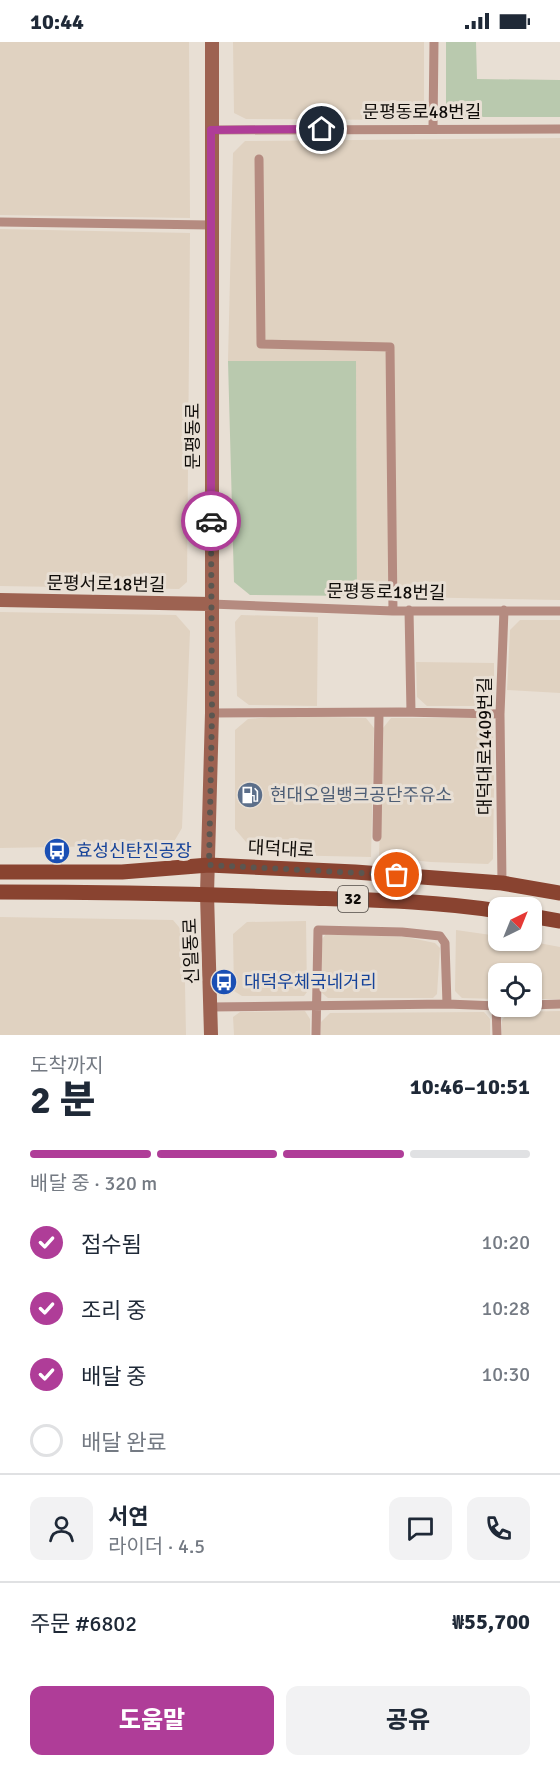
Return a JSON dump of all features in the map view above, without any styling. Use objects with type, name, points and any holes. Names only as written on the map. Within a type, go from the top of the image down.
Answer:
[{"type":"main road","name":"문평동로","points":[[209,865],[212,713],[212,42]]},
{"type":"main road","name":"문평서로18번길","points":[[0,600],[211,604]]},
{"type":"main road","name":"대덕대로","points":[[0,872],[122,872],[209,865],[355,872],[502,883],[560,893]]},
{"type":"main road","name":"신일동로","points":[[209,865],[207,894],[211,1035]]},
{"type":"main road","name":"32","points":[[0,892],[207,894],[374,900],[488,909]]},
{"type":"main road","points":[[542,918],[560,921]]},
{"type":"street","points":[[433,128],[434,42]]},
{"type":"street","name":"문평동로48번길","points":[[211,130],[560,129]]},
{"type":"street","points":[[259,159],[261,344],[390,347],[393,611]]},
{"type":"street","points":[[0,222],[211,225]]},
{"type":"street","name":"문평동로18번길","points":[[211,604],[393,611],[560,611]]},
{"type":"street","points":[[409,610],[411,712]]},
{"type":"street","name":"대덕대로1409번길","points":[[502,883],[500,714],[504,610]]},
{"type":"street","points":[[212,713],[500,714]]},
{"type":"street","points":[[377,837],[379,713]]},
{"type":"street","points":[[316,1035],[318,930],[402,932],[440,936],[446,943],[447,1004]]},
{"type":"street","points":[[211,1007],[447,1004],[488,1006]]},
{"type":"street","points":[[542,1005],[560,1004]]},
{"type":"street","points":[[497,1017],[497,1035]]},
{"type":"shaded area","points":[[0,42],[189,42],[190,218],[0,215]]},
{"type":"shaded area","points":[[233,42],[424,42],[424,110],[414,120],[246,119],[234,113]]},
{"type":"shaded area","points":[[560,138],[560,600],[357,596],[356,361],[228,361],[233,153],[245,141]]},
{"type":"shaded area","points":[[0,229],[190,233],[187,582],[179,589],[0,586]]},
{"type":"shaded area","points":[[0,612],[176,615],[190,631],[182,828],[172,845],[0,848]]},
{"type":"shaded area","points":[[241,615],[318,617],[317,706],[249,705],[237,696],[235,622]]},
{"type":"shaded area","points":[[520,620],[560,620],[560,693],[507,690],[510,630]]},
{"type":"shaded area","points":[[416,662],[494,663],[494,698],[486,706],[427,706],[417,697]]},
{"type":"shaded area","points":[[282,716],[366,718],[374,728],[371,857],[279,855],[252,849],[235,829],[235,730],[248,719]]},
{"type":"shaded area","points":[[391,718],[482,718],[493,728],[493,859],[488,864],[379,857],[383,728]]},
{"type":"shaded area","points":[[0,917],[173,920],[184,933],[186,1035],[0,1035]]},
{"type":"shaded area","points":[[306,921],[307,992],[304,996],[242,996],[234,991],[233,934],[247,922]]},
{"type":"shaded area","points":[[456,930],[488,935],[488,951],[542,951],[542,944],[560,947],[560,999],[542,999],[542,963],[488,963],[488,999],[462,998],[455,991]]},
{"type":"shaded area","points":[[326,934],[406,937],[435,943],[440,948],[437,994],[433,998],[328,998],[322,993],[322,939]]},
{"type":"shaded area","points":[[305,1011],[310,1019],[310,1035],[234,1035],[233,1017],[240,1012]]},
{"type":"shaded area","points":[[542,1011],[560,1011],[560,1035],[502,1035],[502,1020],[505,1017],[542,1017]]},
{"type":"shaded area","points":[[484,1012],[490,1019],[490,1035],[321,1035],[321,1022],[330,1013]]},
{"type":"green space","points":[[446,42],[476,42],[477,79],[560,80],[560,117],[457,117],[446,107]]},
{"type":"green space","points":[[228,361],[356,361],[357,596],[250,595],[234,582]]},
{"type":"way so far","points":[[211,521],[212,713],[209,865],[397,875]]},
{"type":"place","name":"현대오일뱅크공단주유소","points":[[250,795]]},
{"type":"place","name":"효성신탄진공장","points":[[57,851]]},
{"type":"place","name":"대덕우체국네거리","points":[[224,982]]},
{"type":"route","points":[[211,521],[211,130],[322,129]]}]
